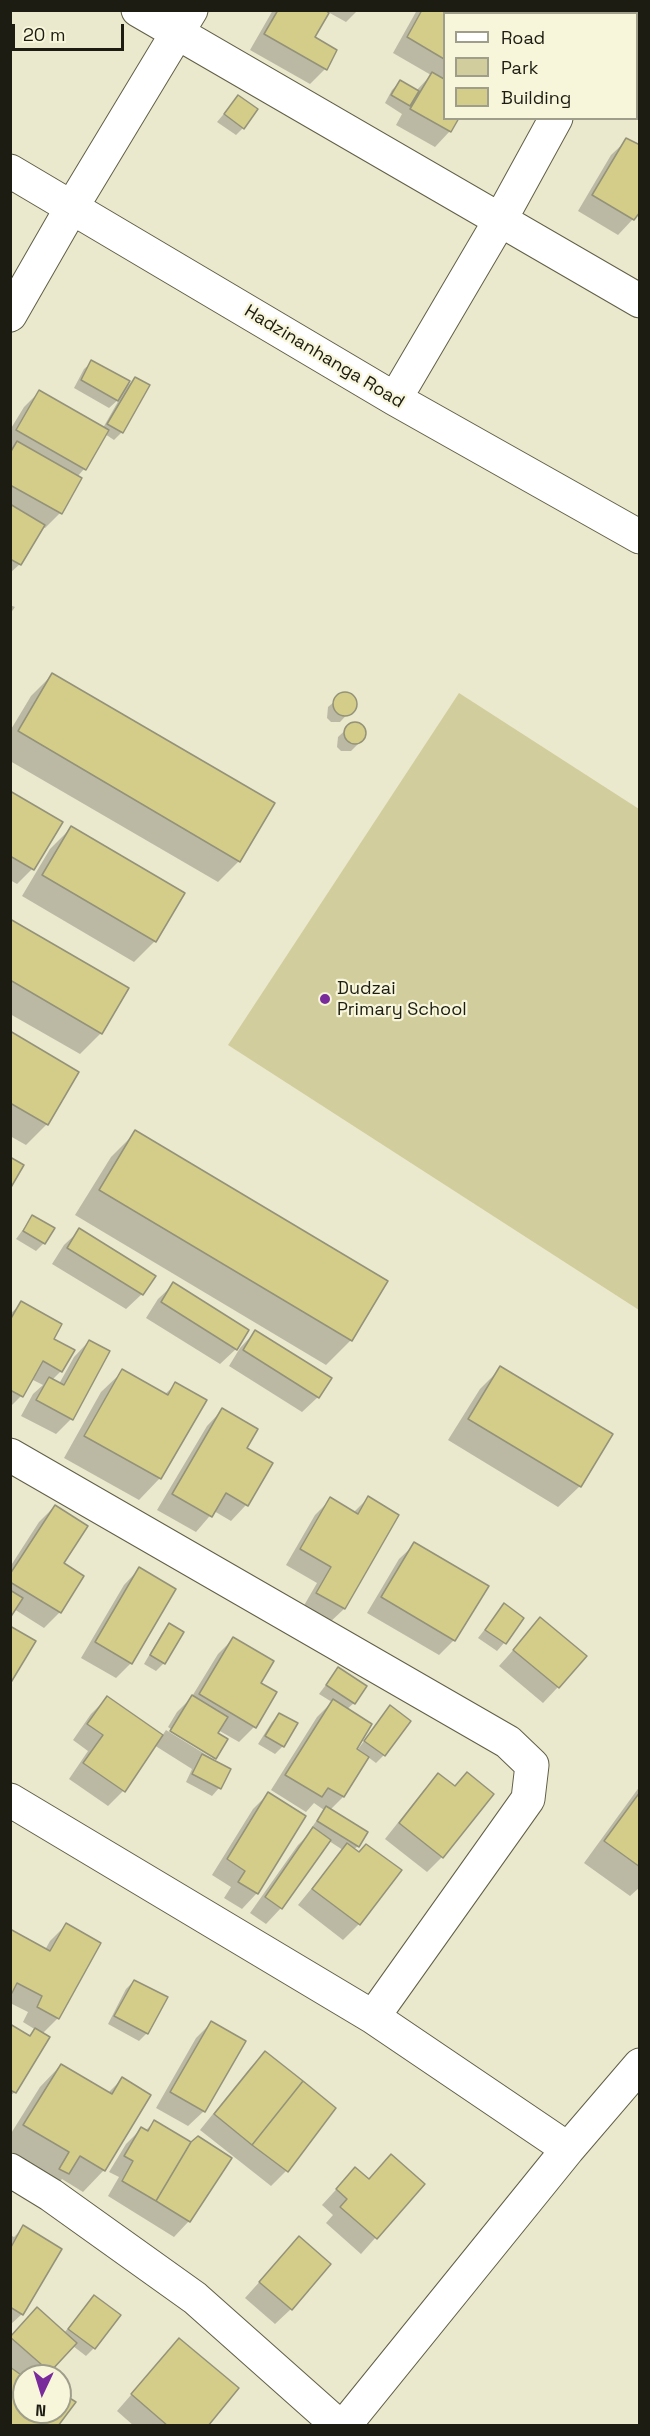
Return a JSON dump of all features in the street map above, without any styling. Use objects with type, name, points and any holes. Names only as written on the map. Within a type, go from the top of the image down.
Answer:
[{"type":"street","points":[[138,10],[185,22],[500,222],[639,301]]},
{"type":"street","points":[[11,312],[185,22]]},
{"type":"street","points":[[395,399],[500,222],[555,120]]},
{"type":"street","name":"Hadzinanhanga Road","points":[[10,171],[395,399],[639,537]]},
{"type":"street","points":[[10,1455],[508,1742],[532,1765],[528,1799],[373,2017]]},
{"type":"street","points":[[10,1800],[373,2017],[568,2148]]},
{"type":"street","points":[[344,2426],[568,2148],[639,2065]]},
{"type":"street","points":[[10,2170],[51,2195],[195,2298],[339,2426]]},
{"type":"green space","points":[[459,693],[639,809],[639,1310],[228,1045]]},
{"type":"building","points":[[278,10],[325,10],[329,13],[315,37],[337,50],[327,70],[264,34]]},
{"type":"building","points":[[422,10],[464,10],[466,12],[443,12],[443,58],[407,37]]},
{"type":"building","points":[[492,10],[534,10],[533,12],[495,12]]},
{"type":"building","points":[[432,72],[443,78],[443,120],[458,120],[451,132],[410,109]]},
{"type":"building","points":[[400,80],[419,91],[410,106],[391,95]]},
{"type":"building","points":[[238,95],[258,109],[244,129],[224,114]]},
{"type":"building","points":[[626,138],[640,145],[640,212],[634,220],[592,195]]},
{"type":"building","points":[[91,360],[130,381],[118,401],[81,380]]},
{"type":"building","points":[[135,377],[150,385],[123,433],[107,424]]},
{"type":"building","points":[[39,390],[109,430],[86,470],[16,430]]},
{"type":"building","points":[[17,441],[82,478],[62,514],[10,485],[10,453]]},
{"type":"building","points":[[10,504],[45,525],[21,565],[10,559]]},
{"type":"building","points":[[52,673],[275,803],[240,862],[18,731]]},
{"type":"building","points":[[345,692],[353,696],[357,704],[353,712],[345,716],[337,712],[333,704],[337,696]]},
{"type":"building","points":[[355,722],[363,725],[366,733],[363,741],[355,744],[347,741],[344,733],[347,725]]},
{"type":"building","points":[[10,791],[63,822],[34,870],[10,856]]},
{"type":"building","points":[[71,826],[185,893],[156,942],[42,875]]},
{"type":"building","points":[[10,919],[129,988],[102,1034],[10,980]]},
{"type":"building","points":[[10,1031],[79,1072],[48,1125],[10,1103]]},
{"type":"building","points":[[135,1130],[388,1281],[352,1341],[99,1190]]},
{"type":"building","points":[[10,1157],[24,1165],[10,1189]]},
{"type":"building","points":[[32,1215],[55,1228],[45,1244],[23,1231]]},
{"type":"building","points":[[79,1228],[156,1276],[143,1295],[67,1248]]},
{"type":"building","points":[[173,1282],[249,1330],[237,1350],[161,1302]]},
{"type":"building","points":[[21,1301],[62,1324],[54,1339],[75,1350],[62,1372],[43,1361],[23,1397],[10,1390],[10,1320]]},
{"type":"building","points":[[255,1330],[332,1378],[319,1398],[243,1350]]},
{"type":"building","points":[[89,1340],[110,1351],[73,1420],[36,1400],[49,1377],[64,1385]]},
{"type":"building","points":[[500,1366],[613,1434],[581,1487],[468,1419]]},
{"type":"building","points":[[122,1369],[168,1395],[175,1382],[207,1400],[161,1479],[84,1436]]},
{"type":"building","points":[[222,1408],[258,1429],[247,1448],[273,1463],[248,1506],[226,1493],[212,1517],[172,1494]]},
{"type":"building","points":[[368,1496],[399,1515],[345,1609],[316,1593],[331,1567],[300,1549],[330,1497],[358,1514]]},
{"type":"building","points":[[55,1505],[88,1526],[64,1563],[84,1576],[61,1613],[10,1582],[10,1574]]},
{"type":"building","points":[[414,1542],[489,1586],[455,1641],[381,1597]]},
{"type":"building","points":[[139,1567],[176,1589],[132,1664],[95,1642]]},
{"type":"building","points":[[10,1590],[23,1598],[10,1618]]},
{"type":"building","points":[[504,1603],[524,1618],[506,1644],[485,1630]]},
{"type":"building","points":[[540,1617],[587,1656],[559,1688],[513,1650]]},
{"type":"building","points":[[169,1623],[184,1632],[165,1664],[150,1655]]},
{"type":"building","points":[[10,1626],[36,1641],[10,1684]]},
{"type":"building","points":[[233,1637],[274,1661],[261,1683],[277,1692],[256,1728],[199,1694]]},
{"type":"building","points":[[338,1667],[367,1686],[355,1704],[326,1685]]},
{"type":"building","points":[[192,1695],[228,1717],[218,1733],[228,1739],[216,1759],[170,1731]]},
{"type":"building","points":[[107,1696],[163,1735],[125,1792],[83,1763],[103,1735],[87,1724]]},
{"type":"building","points":[[333,1699],[372,1724],[357,1749],[369,1757],[344,1797],[328,1788],[322,1797],[285,1775]]},
{"type":"building","points":[[390,1705],[411,1721],[385,1756],[364,1741]]},
{"type":"building","points":[[279,1713],[298,1723],[284,1747],[265,1736]]},
{"type":"building","points":[[202,1754],[231,1769],[221,1789],[192,1774]]},
{"type":"building","points":[[467,1772],[494,1794],[443,1858],[399,1823],[438,1773],[455,1786]]},
{"type":"building","points":[[268,1792],[306,1816],[258,1894],[238,1882],[245,1871],[227,1859]]},
{"type":"building","points":[[640,1792],[640,1867],[604,1841]]},
{"type":"building","points":[[326,1806],[368,1832],[359,1847],[317,1821]]},
{"type":"building","points":[[313,1827],[331,1840],[282,1909],[265,1897]]},
{"type":"building","points":[[347,1843],[359,1852],[366,1844],[402,1870],[360,1925],[312,1889]]},
{"type":"building","points":[[66,1923],[101,1943],[59,2019],[37,2007],[42,1996],[17,1983],[12,1993],[10,1992],[10,1929],[50,1951]]},
{"type":"building","points":[[134,1980],[168,1997],[148,2034],[114,2016]]},
{"type":"building","points":[[211,2021],[246,2041],[205,2112],[170,2092]]},
{"type":"building","points":[[10,2024],[30,2036],[35,2028],[50,2037],[16,2093],[10,2090]]},
{"type":"building","points":[[265,2051],[303,2081],[252,2145],[214,2114]]},
{"type":"building","points":[[61,2064],[112,2094],[122,2077],[151,2095],[105,2171],[80,2156],[69,2174],[59,2169],[69,2152],[23,2125]]},
{"type":"building","points":[[303,2081],[336,2108],[288,2172],[252,2145]]},
{"type":"building","points":[[154,2120],[191,2142],[156,2201],[122,2181],[133,2161],[124,2156],[141,2127],[148,2131]]},
{"type":"building","points":[[198,2136],[232,2158],[190,2222],[156,2201],[191,2142]]},
{"type":"building","points":[[391,2154],[425,2184],[377,2239],[340,2207],[347,2199],[336,2189],[355,2167],[369,2179]]},
{"type":"building","points":[[23,2225],[62,2249],[23,2315],[10,2307],[10,2249]]},
{"type":"building","points":[[299,2236],[331,2264],[292,2310],[259,2282]]},
{"type":"building","points":[[94,2295],[121,2315],[95,2349],[68,2329]]},
{"type":"building","points":[[37,2307],[77,2343],[57,2364],[41,2364],[10,2337]]},
{"type":"building","points":[[179,2338],[239,2388],[208,2426],[168,2426],[131,2394]]},
{"type":"building","points":[[10,2367],[12,2368],[12,2424],[60,2424],[58,2426],[10,2426]]},
{"type":"place","name":"Dudzai Primary School","points":[[325,999]]}]
